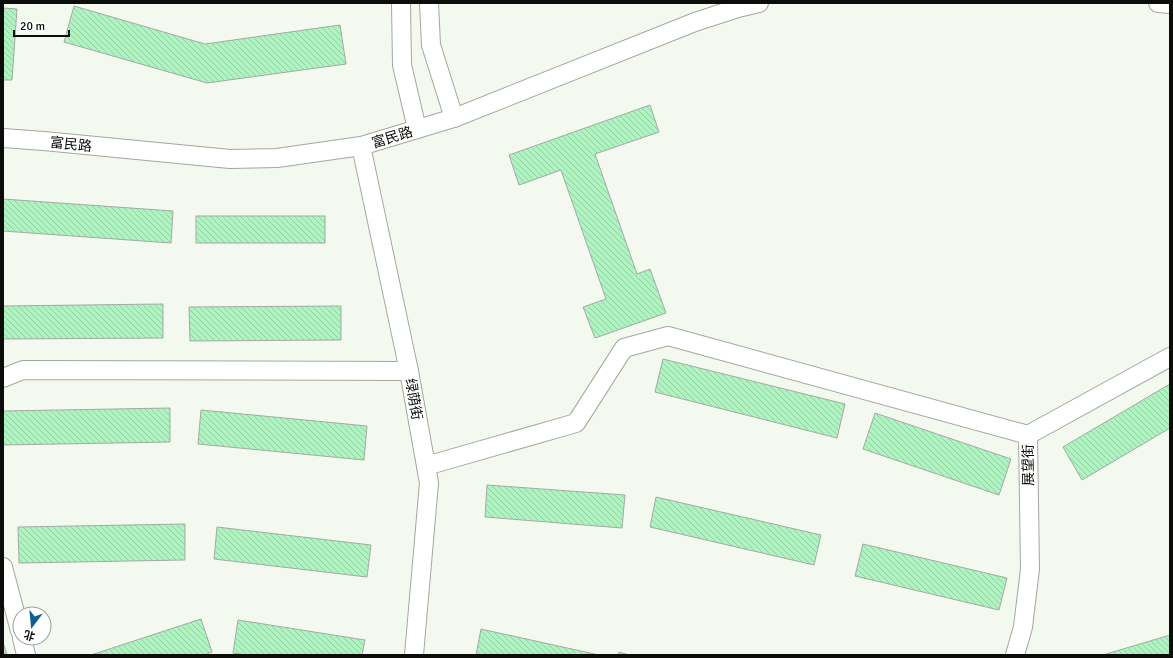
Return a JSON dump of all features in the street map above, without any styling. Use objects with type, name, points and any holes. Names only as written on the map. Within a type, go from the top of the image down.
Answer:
[{"type":"street","points":[[401,3],[402,65],[417,129]]},
{"type":"street","points":[[429,3],[431,45],[454,118]]},
{"type":"street","name":"富民路","points":[[3,138],[230,159],[277,158],[361,146],[454,118],[695,22],[738,8],[760,3]]},
{"type":"street","points":[[1158,3],[1170,4]]},
{"type":"street","name":"绿荫街","points":[[361,146],[409,371],[429,483],[414,655]]},
{"type":"street","points":[[426,466],[576,423],[624,348],[668,336],[1028,435]]},
{"type":"street","name":"展望街","points":[[1015,655],[1023,627],[1030,569],[1028,435],[1170,357]]},
{"type":"street","points":[[3,378],[24,370],[409,371]]},
{"type":"street","points":[[3,567],[13,606]]},
{"type":"building","points":[[74,6],[205,44],[340,25],[346,64],[207,83],[64,42]]},
{"type":"building","points":[[3,8],[17,9],[12,80],[3,80]]},
{"type":"building","points":[[650,105],[659,132],[595,154],[637,274],[650,269],[666,313],[595,338],[583,307],[606,299],[561,170],[519,185],[509,155]]},
{"type":"building","points":[[3,199],[173,211],[171,243],[3,231]]},
{"type":"building","points":[[196,216],[325,216],[325,243],[196,243]]},
{"type":"building","points":[[163,304],[163,338],[3,339],[3,306]]},
{"type":"building","points":[[341,306],[341,340],[190,341],[189,307]]},
{"type":"building","points":[[663,359],[845,404],[837,438],[655,392]]},
{"type":"building","points":[[1170,384],[1170,428],[1082,480],[1063,447]]},
{"type":"building","points":[[170,408],[170,442],[3,445],[3,411]]},
{"type":"building","points":[[201,410],[367,426],[364,460],[198,444]]},
{"type":"building","points":[[875,413],[1011,459],[999,495],[863,449]]},
{"type":"building","points":[[487,485],[625,495],[622,528],[485,517]]},
{"type":"building","points":[[656,497],[821,535],[814,565],[650,527]]},
{"type":"building","points":[[185,524],[185,560],[19,563],[18,527]]},
{"type":"building","points":[[217,527],[371,545],[367,577],[214,559]]},
{"type":"building","points":[[863,544],[1007,578],[999,610],[855,576]]},
{"type":"building","points":[[201,619],[212,652],[204,655],[91,655]]},
{"type":"building","points":[[238,620],[365,640],[362,655],[246,655],[233,653]]},
{"type":"building","points":[[481,629],[599,655],[476,655]]},
{"type":"building","points":[[1170,635],[1170,655],[1103,655]]},
{"type":"building","points":[[4,645],[7,655],[3,655]]},
{"type":"building","points":[[619,652],[629,655],[618,655]]}]
